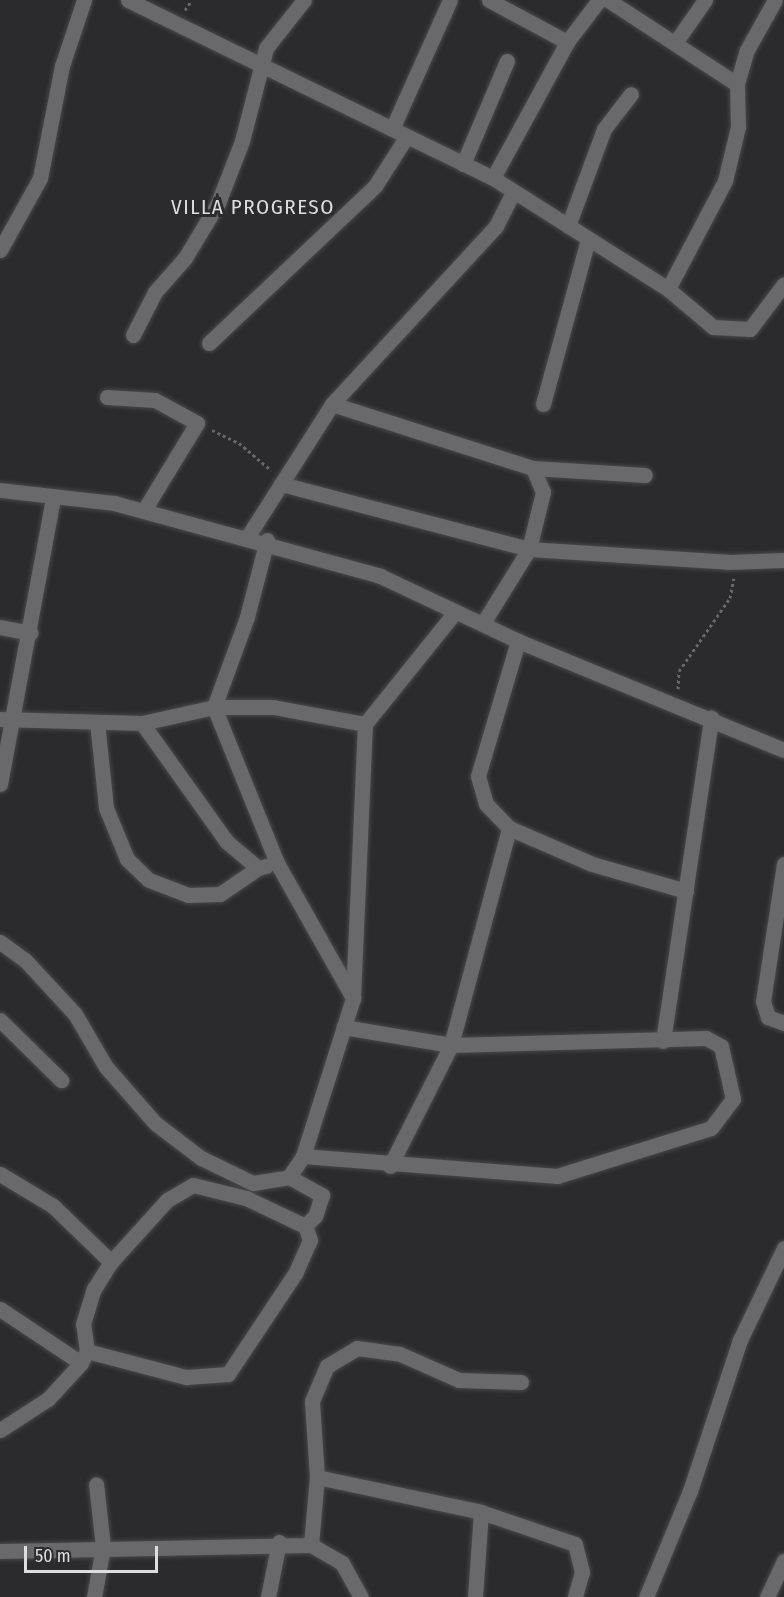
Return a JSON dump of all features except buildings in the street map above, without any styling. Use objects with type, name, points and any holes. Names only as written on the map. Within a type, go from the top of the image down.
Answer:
[{"type":"street","points":[[0,250],[40,178],[62,66],[84,0]]},
{"type":"street","points":[[128,0],[493,178],[668,289],[713,327],[735,332],[750,329],[784,284]]},
{"type":"street","points":[[133,335],[155,292],[186,258],[218,203],[260,65],[276,30],[303,0]]},
{"type":"street","points":[[392,129],[450,0]]},
{"type":"street","points":[[489,0],[567,42]]},
{"type":"street","points":[[493,178],[567,42],[599,0]]},
{"type":"street","points":[[608,0],[677,40],[737,84]]},
{"type":"street","points":[[677,40],[705,0]]},
{"type":"street","points":[[668,289],[725,181],[738,128],[737,84],[747,50],[775,0]]},
{"type":"street","points":[[463,164],[507,61]]},
{"type":"street","points":[[568,226],[604,129],[631,94]]},
{"type":"street","points":[[209,343],[375,186],[408,136]]},
{"type":"street","points":[[248,536],[332,404],[496,226],[513,192]]},
{"type":"street","points":[[543,404],[588,239]]},
{"type":"street","points":[[107,397],[155,400],[197,423],[144,510]]},
{"type":"street","points":[[332,404],[533,468],[645,475]]},
{"type":"street","points":[[483,623],[529,549],[543,492],[533,468]]},
{"type":"street","points":[[281,484],[529,549],[728,562],[784,560]]},
{"type":"street","points":[[0,490],[144,510],[267,540],[380,576],[518,641],[679,703],[784,750]]},
{"type":"street","points":[[0,784],[7,720],[30,633],[53,496]]},
{"type":"street","points":[[267,540],[247,617],[214,707],[277,863],[353,998]]},
{"type":"street","points":[[289,1177],[303,1156],[353,998],[365,724],[455,612]]},
{"type":"street","points":[[0,627],[30,633]]},
{"type":"street","points":[[518,641],[478,776],[486,804],[509,828],[592,864],[686,891]]},
{"type":"street","points":[[7,720],[142,723],[214,707],[273,707],[365,724]]},
{"type":"street","points":[[663,1041],[711,718]]},
{"type":"street","points":[[97,722],[106,808],[127,859],[149,880],[188,895],[220,894],[258,868],[277,863]]},
{"type":"street","points":[[142,723],[227,842],[258,868]]},
{"type":"street","points":[[390,1166],[451,1045],[509,828]]},
{"type":"street","points":[[784,864],[763,1001],[768,1017],[784,1023]]},
{"type":"street","points":[[0,942],[25,960],[75,1014],[106,1067],[155,1123],[201,1158],[253,1183],[289,1177],[322,1195],[319,1210],[305,1226]]},
{"type":"street","points":[[0,1020],[61,1080]]},
{"type":"street","points":[[303,1156],[390,1166],[557,1176],[711,1128],[734,1099],[721,1046],[706,1038],[663,1041],[451,1045],[344,1027]]},
{"type":"street","points":[[0,1173],[52,1206],[111,1262]]},
{"type":"street","points":[[0,1309],[84,1357],[186,1377],[228,1374],[296,1272],[310,1240],[305,1226],[246,1198],[193,1185],[167,1200],[111,1262],[83,1324],[84,1357],[48,1399],[0,1430]]},
{"type":"street","points":[[646,1597],[690,1491],[740,1340],[784,1248]]},
{"type":"street","points":[[311,1545],[317,1478],[312,1401],[327,1366],[357,1348],[400,1354],[459,1380],[521,1382]]},
{"type":"street","points":[[317,1478],[481,1512],[575,1544],[582,1572],[575,1597]]},
{"type":"street","points":[[94,1597],[103,1547],[96,1484]]},
{"type":"street","points":[[475,1597],[481,1512]]},
{"type":"street","points":[[268,1597],[279,1542]]},
{"type":"street","points":[[0,1551],[279,1542],[311,1545],[342,1563],[361,1597]]},
{"type":"street","points":[[767,1597],[784,1561]]},
{"type":"path","points":[[197,423],[239,443],[281,484]]},
{"type":"path","points":[[679,703],[679,671],[735,587],[728,562]]},
{"type":"district","name":"VILLA PROGRESO","points":[[253,207]]}]
